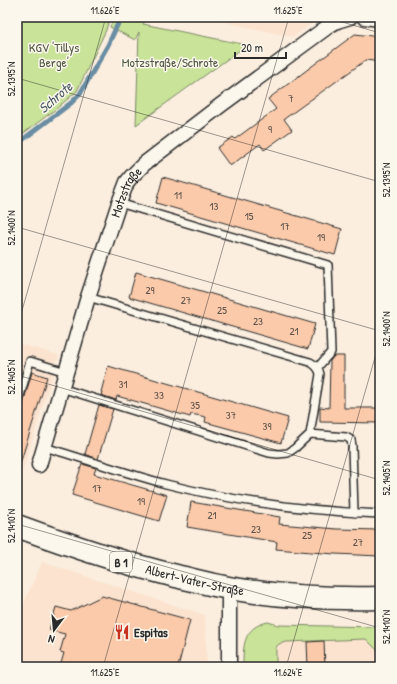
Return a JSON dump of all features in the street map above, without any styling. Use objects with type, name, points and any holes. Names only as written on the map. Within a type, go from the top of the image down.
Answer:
[{"type":"main road","name":"Albert-Vater-Straße","points":[[17,526],[103,556],[198,582],[263,593],[343,599],[380,598]]},
{"type":"street","name":"Motzstraße","points":[[38,465],[88,297],[118,203],[130,177],[144,164],[327,21],[337,21],[350,17]]},
{"type":"street","points":[[364,17],[380,19]]},
{"type":"street","points":[[229,588],[229,667]]},
{"type":"lane","points":[[118,203],[328,265],[331,352],[318,367]]},
{"type":"lane","points":[[61,388],[269,453],[288,453],[310,434],[320,374],[318,367],[310,362],[88,297]]},
{"type":"lane","points":[[17,406],[30,361],[66,372]]},
{"type":"lane","points":[[310,434],[346,437],[351,440],[354,513]]},
{"type":"lane","points":[[44,447],[167,484],[201,491],[289,507],[380,514]]},
{"type":"shaded area","points":[[201,17],[321,17],[293,37]]},
{"type":"shaded area","points":[[17,343],[59,355],[17,489]]},
{"type":"shaded area","points":[[42,562],[205,615],[207,667],[17,667],[17,618]]},
{"type":"shaded area","points":[[268,622],[278,625],[380,627],[380,667],[243,667],[243,652],[248,635],[255,627]]},
{"type":"green space","name":"KGV 'Tillys Berge'","points":[[17,17],[110,17],[106,30],[77,91],[56,109],[17,138]]},
{"type":"green space","name":"Motzstraße/Schrote","points":[[114,17],[147,17],[143,24],[247,45],[136,125],[139,32],[135,40],[110,27]]},
{"type":"green space","points":[[268,622],[278,625],[380,627],[380,653],[366,639],[286,642],[279,644],[276,647],[276,667],[243,667],[243,652],[246,638],[254,628]]},
{"type":"building","points":[[355,34],[380,37],[380,62],[366,60],[284,119],[292,130],[264,150],[260,144],[230,166],[217,148],[233,137],[235,139],[276,109],[268,99]]},
{"type":"building","points":[[163,177],[342,229],[335,255],[156,203]]},
{"type":"building","points":[[136,272],[315,324],[308,349],[129,297]]},
{"type":"building","points":[[334,356],[344,356],[344,408],[380,408],[380,423],[320,422],[320,407],[329,408],[330,361]]},
{"type":"building","points":[[108,366],[288,418],[281,443],[205,422],[206,417],[191,414],[190,417],[117,396],[116,400],[101,395]]},
{"type":"building","points":[[32,372],[47,377],[20,464],[17,463],[17,411],[22,407]]},
{"type":"building","points":[[99,405],[113,409],[98,459],[85,454]]},
{"type":"building","points":[[82,464],[96,468],[94,474],[167,495],[159,521],[72,495]]},
{"type":"building","points":[[191,502],[280,517],[279,524],[337,529],[380,530],[380,556],[276,549],[277,542],[187,527]]},
{"type":"building","name":"Espitas","points":[[102,596],[190,620],[178,667],[60,667],[64,653],[60,652],[65,634],[49,630],[56,607],[71,611]]},
{"type":"building","points":[[324,641],[325,667],[308,667],[307,642]]},
{"type":"waterway","name":"Schrote","points":[[17,144],[71,103],[80,94],[108,45],[121,17]]},
{"type":"place","name":"Espitas","points":[[122,632]]}]
